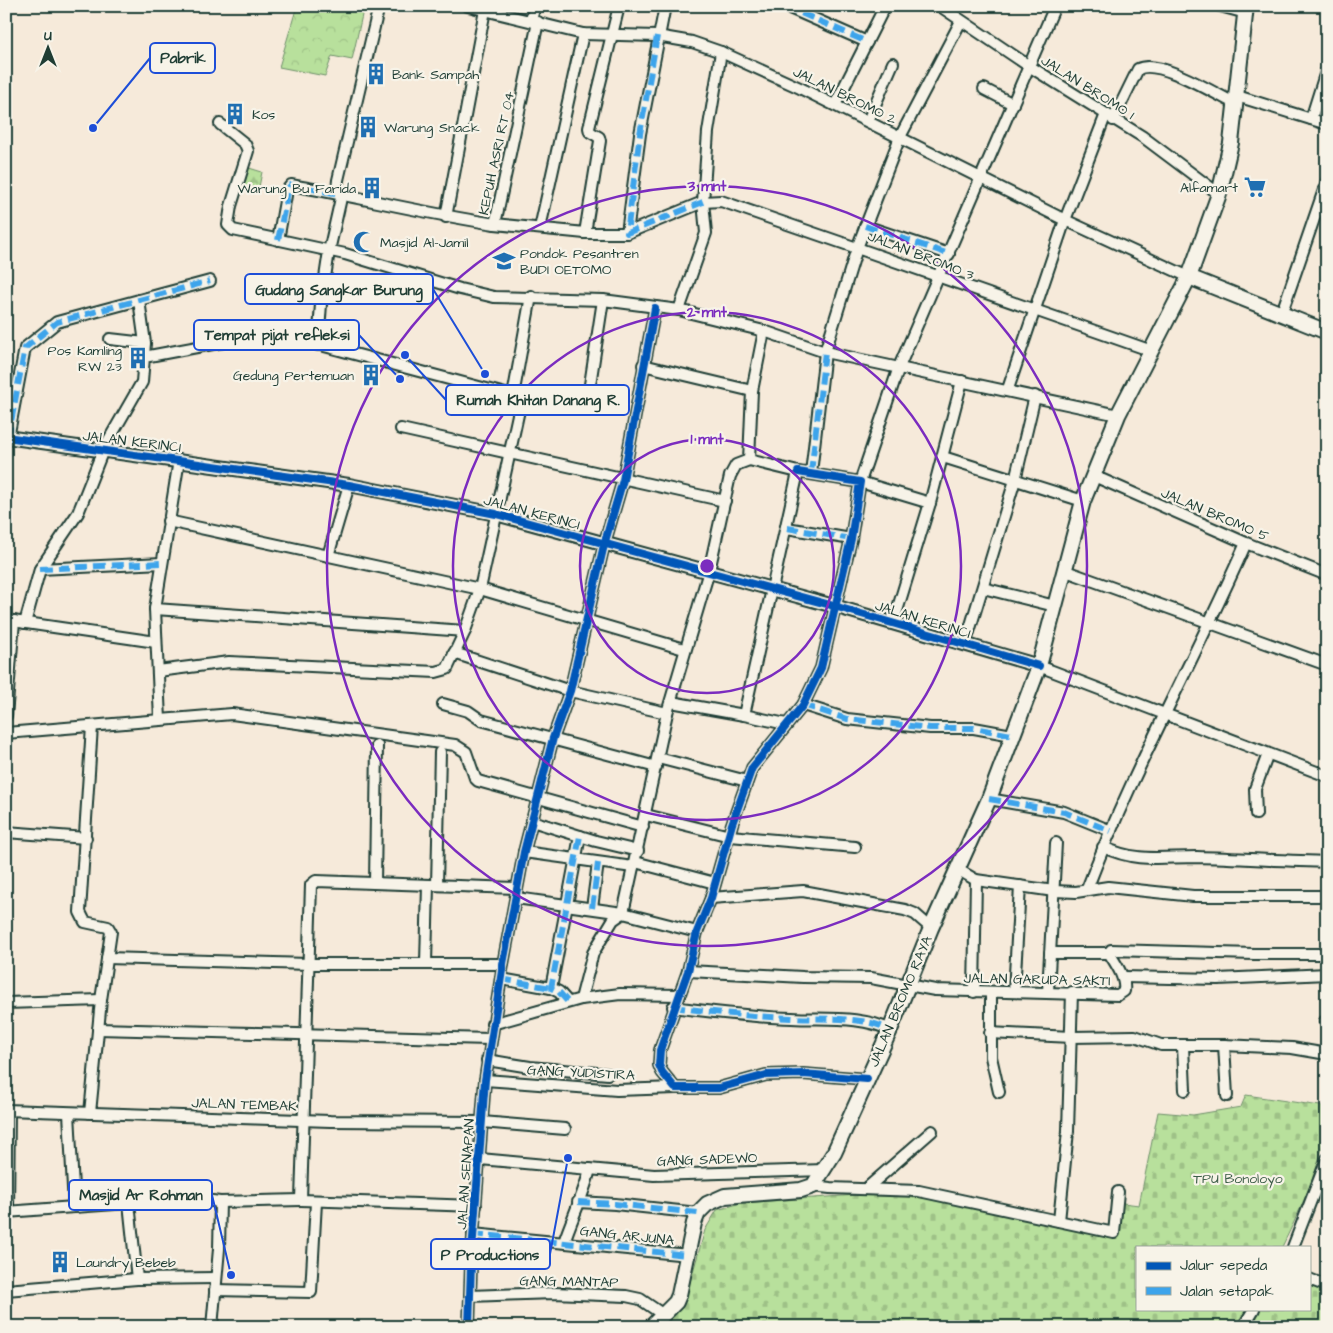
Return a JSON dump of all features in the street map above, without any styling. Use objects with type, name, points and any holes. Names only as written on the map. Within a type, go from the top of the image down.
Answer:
[{"type":"main road","name":"JALAN BROMO RAYA","points":[[813,1186],[824,1170],[890,1030],[909,986],[930,928],[989,799],[1039,666],[1066,571],[1083,501],[1118,415],[1189,277],[1219,194],[1231,143],[1246,10]]},
{"type":"main road","points":[[1189,277],[1282,312],[1327,332]]},
{"type":"main road","points":[[651,1327],[676,1302],[679,1296],[698,1213],[707,1204],[725,1196],[801,1190],[813,1186]]},
{"type":"street","points":[[318,345],[329,251],[342,198],[337,188],[338,180],[380,6]]},
{"type":"street","name":"JALAN BROMO 2","points":[[468,6],[492,9],[583,34],[611,33],[657,36],[692,42],[721,52],[753,65],[868,121],[1064,220],[1189,277]]},
{"type":"street","name":"KEPUH ASRI RT 04","points":[[278,240],[291,185],[446,217],[495,224],[534,21],[535,6]]},
{"type":"street","points":[[585,233],[600,141],[599,137],[590,132],[589,128],[619,6]]},
{"type":"street","points":[[626,233],[640,134],[664,6]]},
{"type":"street","points":[[785,6],[867,42]]},
{"type":"street","points":[[835,105],[885,6]]},
{"type":"street","name":"JALAN BROMO 1","points":[[940,6],[1028,66],[1143,137],[1219,194]]},
{"type":"street","points":[[675,1088],[662,1072],[658,1057],[673,1008],[688,970],[697,932],[711,898],[747,781],[752,768],[803,705],[821,668],[851,539],[860,482],[899,367],[1055,6]]},
{"type":"street","points":[[1220,6],[1246,10]]},
{"type":"street","points":[[446,217],[492,9]]},
{"type":"street","name":"JALAN BROMO 3","points":[[961,20],[900,137],[858,248],[938,278],[1152,351]]},
{"type":"street","points":[[540,228],[583,34]]},
{"type":"street","points":[[679,310],[706,233],[703,202],[708,132],[721,52]]},
{"type":"street","points":[[868,121],[894,63]]},
{"type":"street","points":[[1008,390],[1064,220],[1110,117],[1138,69],[1142,67],[1169,71],[1237,100],[1327,124]]},
{"type":"street","points":[[1311,119],[1327,68]]},
{"type":"street","points":[[984,88],[1013,104]]},
{"type":"street","points":[[220,124],[245,144],[248,151],[231,206],[229,228],[329,251],[494,297],[530,296],[603,300],[679,310],[764,331],[825,352],[1118,415]]},
{"type":"street","points":[[1282,312],[1327,180]]},
{"type":"street","points":[[495,224],[585,233],[626,233],[703,202],[729,203],[858,248],[825,352],[811,473]]},
{"type":"street","points":[[866,226],[949,254]]},
{"type":"street","points":[[7,438],[25,348],[57,322],[210,281]]},
{"type":"street","points":[[158,671],[229,662],[442,672],[447,669],[465,631],[480,589],[511,452],[519,410],[513,396],[530,296]]},
{"type":"street","points":[[25,623],[40,569],[78,513],[103,450],[142,382],[145,343],[139,300]]},
{"type":"street","points":[[587,404],[603,300]]},
{"type":"street","name":"JALAN SENAPAN","points":[[470,1327],[473,1234],[485,1080],[502,964],[524,852],[554,738],[570,691],[604,545],[623,480],[655,308]]},
{"type":"street","points":[[749,460],[752,391],[764,331]]},
{"type":"street","points":[[144,357],[266,334],[301,339],[513,396]]},
{"type":"street","points":[[110,339],[145,343]]},
{"type":"street","points":[[643,365],[752,391]]},
{"type":"street","points":[[893,624],[930,503],[962,381]]},
{"type":"street","points":[[965,645],[1015,480],[1035,396]]},
{"type":"street","points":[[401,428],[511,452],[623,480],[725,501]]},
{"type":"street","name":"JALAN KERINCI","points":[[7,438],[180,460],[349,485],[496,514],[604,545],[709,571],[1039,666]]},
{"type":"street","points":[[943,457],[1083,501]]},
{"type":"street","points":[[160,720],[155,609],[168,521],[180,460]]},
{"type":"street","points":[[581,999],[593,953],[613,920],[623,913],[667,713],[684,649],[709,571],[730,476],[736,465],[749,460],[798,472],[860,482],[930,503]]},
{"type":"street","points":[[744,715],[772,589],[788,528],[798,472]]},
{"type":"street","name":"JALAN BROMO 5","points":[[1094,476],[1246,543],[1327,575]]},
{"type":"street","points":[[328,556],[349,485]]},
{"type":"street","points":[[168,521],[480,589],[684,649]]},
{"type":"street","points":[[788,528],[851,539]]},
{"type":"street","points":[[1087,889],[1103,847],[1212,622],[1246,543]]},
{"type":"street","points":[[40,569],[162,563]]},
{"type":"street","points":[[1066,571],[1327,665]]},
{"type":"street","points":[[983,588],[1056,606]]},
{"type":"street","points":[[155,609],[465,631]]},
{"type":"street","points":[[6,716],[10,620],[156,642]]},
{"type":"street","points":[[454,653],[570,691],[667,713]]},
{"type":"street","points":[[1039,666],[1165,716],[1327,776]]},
{"type":"street","points":[[671,702],[786,724]]},
{"type":"street","points":[[443,704],[468,711],[480,720],[657,762],[747,781]]},
{"type":"street","points":[[803,705],[847,719],[930,728],[974,728],[1012,736]]},
{"type":"street","points":[[6,733],[232,714],[455,745],[466,752],[475,778],[478,781],[643,827]]},
{"type":"street","points":[[90,1113],[101,1000],[111,929],[85,922],[81,917],[86,838],[85,804],[92,726]]},
{"type":"street","points":[[375,883],[378,745]]},
{"type":"street","points":[[426,963],[433,885],[440,752]]},
{"type":"street","points":[[1256,814],[1255,790],[1268,754]]},
{"type":"street","points":[[989,799],[1064,812],[1111,831]]},
{"type":"street","points":[[646,814],[730,836],[855,847]]},
{"type":"street","points":[[532,821],[638,851]]},
{"type":"street","points":[[6,832],[86,838]]},
{"type":"street","points":[[551,988],[580,836]]},
{"type":"street","points":[[1048,992],[1056,843]]},
{"type":"street","points":[[1103,847],[1123,856],[1134,858],[1196,857],[1327,862]]},
{"type":"street","points":[[524,852],[598,863],[634,865],[715,883]]},
{"type":"street","points":[[592,908],[598,863]]},
{"type":"street","points":[[957,869],[976,880],[1054,891],[1076,892],[1087,889],[1132,888],[1174,895],[1327,896]]},
{"type":"street","points":[[974,992],[976,880]]},
{"type":"street","points":[[301,1200],[311,885],[316,881],[433,885],[517,893],[623,913],[697,932]]},
{"type":"street","points":[[1014,992],[1020,886]]},
{"type":"street","points":[[711,898],[802,891],[821,893],[905,910],[915,914],[930,928]]},
{"type":"street","points":[[1050,953],[1110,955],[1111,950],[1115,950],[1327,954]]},
{"type":"street","name":"JALAN GARUDA SAKTI","points":[[688,970],[803,977],[871,978],[909,986],[991,993],[1072,992],[1121,994],[1125,987],[1123,977],[1110,955]]},
{"type":"street","points":[[107,958],[309,964],[502,964]]},
{"type":"street","points":[[1123,977],[1218,979],[1327,974]]},
{"type":"street","points":[[501,980],[551,988],[559,992],[567,1001]]},
{"type":"street","points":[[1060,1221],[1068,1131],[1072,992]]},
{"type":"street","points":[[991,993],[991,1057],[999,1092]]},
{"type":"street","points":[[492,1024],[567,1001],[620,994],[678,994]]},
{"type":"street","points":[[6,1003],[101,1000]]},
{"type":"street","points":[[673,1008],[772,1017],[840,1020],[877,1025],[890,1030]]},
{"type":"street","points":[[98,1029],[490,1039]]},
{"type":"street","points":[[990,1032],[1072,1037],[1135,1036],[1162,1045],[1292,1048],[1327,1054]]},
{"type":"street","points":[[1224,1045],[1226,1096]]},
{"type":"street","points":[[1183,1046],[1185,1090]]},
{"type":"street","points":[[487,1060],[530,1067],[608,1074]]},
{"type":"street","name":"GANG YUDISTIRA","points":[[485,1080],[617,1090],[720,1088],[766,1075],[803,1074],[867,1079]]},
{"type":"street","points":[[8,1110],[7,1212],[74,1208],[126,1202],[131,1206],[137,1279]]},
{"type":"street","name":"JALAN TEMBAK","points":[[8,1110],[305,1120],[482,1122],[565,1129]]},
{"type":"street","points":[[69,1113],[74,1208]]},
{"type":"street","points":[[866,1188],[932,1131]]},
{"type":"street","name":"GANG SADEWO","points":[[480,1159],[654,1175],[824,1170]]},
{"type":"street","points":[[1293,1246],[1326,1163]]},
{"type":"street","points":[[564,1242],[578,1202],[585,1190],[590,1169]]},
{"type":"street","points":[[813,1186],[927,1192],[1114,1233],[1118,1192]]},
{"type":"street","points":[[190,1198],[220,1202],[301,1200],[476,1206]]},
{"type":"street","points":[[212,1327],[219,1249],[220,1202]]},
{"type":"street","points":[[215,1290],[311,1292],[316,1202]]},
{"type":"street","points":[[578,1202],[698,1213]]},
{"type":"street","name":"GANG ARJUNA","points":[[473,1234],[688,1255]]},
{"type":"street","points":[[6,1290],[137,1279],[215,1278]]},
{"type":"street","points":[[1310,1279],[1327,1286]]},
{"type":"street","name":"GANG MANTAP","points":[[470,1296],[554,1293],[626,1296],[640,1299],[662,1314]]},
{"type":"street","points":[[1243,1327],[1253,1310]]},
{"type":"green space","points":[[297,6],[364,6],[352,60],[332,56],[325,76],[279,67]]},
{"type":"green space","points":[[246,167],[262,172],[258,192],[238,189]]},
{"type":"green space","name":"TPU Bonoloyo","points":[[1246,1095],[1327,1107],[1326,1126],[1318,1162],[1305,1197],[1282,1246],[1136,1246],[1136,1310],[1310,1310],[1310,1285],[1327,1291],[1327,1327],[657,1327],[682,1305],[705,1230],[717,1210],[741,1203],[886,1193],[1000,1208],[1116,1239],[1123,1203],[1139,1205],[1158,1112],[1193,1115],[1241,1107]]},
{"type":"marked path","points":[[785,6],[867,42]]},
{"type":"marked path","points":[[657,36],[640,134],[627,233],[703,202]]},
{"type":"marked path","points":[[278,240],[291,185],[340,194]]},
{"type":"marked path","points":[[865,226],[949,254]]},
{"type":"marked path","points":[[8,438],[25,348],[57,322],[210,281]]},
{"type":"marked path","points":[[811,473],[825,352]]},
{"type":"marked path","points":[[787,528],[851,539]]},
{"type":"marked path","points":[[40,569],[162,563]]},
{"type":"marked path","points":[[803,705],[847,719],[930,728],[974,728],[1012,735]]},
{"type":"marked path","points":[[989,799],[1064,812],[1111,831]]},
{"type":"marked path","points":[[567,1001],[559,992],[551,988],[580,836]]},
{"type":"marked path","points":[[592,908],[598,863]]},
{"type":"marked path","points":[[501,979],[551,988]]},
{"type":"marked path","points":[[673,1007],[762,1017],[855,1020],[879,1025],[890,1030]]},
{"type":"marked path","points":[[578,1202],[698,1213]]},
{"type":"marked path","points":[[473,1234],[688,1255]]},
{"type":"cycle path","points":[[469,1327],[471,1264],[485,1080],[503,964],[524,852],[553,738],[570,691],[604,545],[623,480],[655,308]]},
{"type":"cycle path","points":[[6,437],[349,485],[496,514],[834,606],[1039,666]]},
{"type":"cycle path","points":[[798,472],[860,482],[851,539],[821,668],[803,705],[752,768],[732,824],[711,898],[697,932],[688,971],[660,1050],[659,1065],[662,1072],[675,1088],[719,1088],[766,1075],[803,1074],[867,1079]]},
{"type":"place","name":"Bank Sampah","points":[[376,74]]},
{"type":"place","name":"Kos","points":[[235,114]]},
{"type":"place","name":"Warung Snack","points":[[368,127]]},
{"type":"place","name":"Pabrik","points":[[93,128]]},
{"type":"place","name":"Alfamart","points":[[1255,187]]},
{"type":"place","name":"Warung Bu Farida","points":[[372,188]]},
{"type":"place","name":"Masjid Al-Jamil","points":[[364,242]]},
{"type":"place","name":"Pondok Pesantren BUDI OETOMO","points":[[504,261]]},
{"type":"place","name":"Rumah Khitan Danang R.","points":[[405,355]]},
{"type":"place","name":"Pos Kamling RW 23","points":[[138,358]]},
{"type":"place","name":"Gudang Sangkar Burung","points":[[485,374]]},
{"type":"place","name":"Gedung Pertemuan","points":[[371,375]]},
{"type":"place","name":"Tempat pijat refleksi","points":[[400,379]]},
{"type":"place","name":"P Productions","points":[[568,1158]]},
{"type":"place","name":"Laundry Bebeb","points":[[60,1262]]},
{"type":"place","name":"Masjid Ar Rohman","points":[[231,1275]]}]
